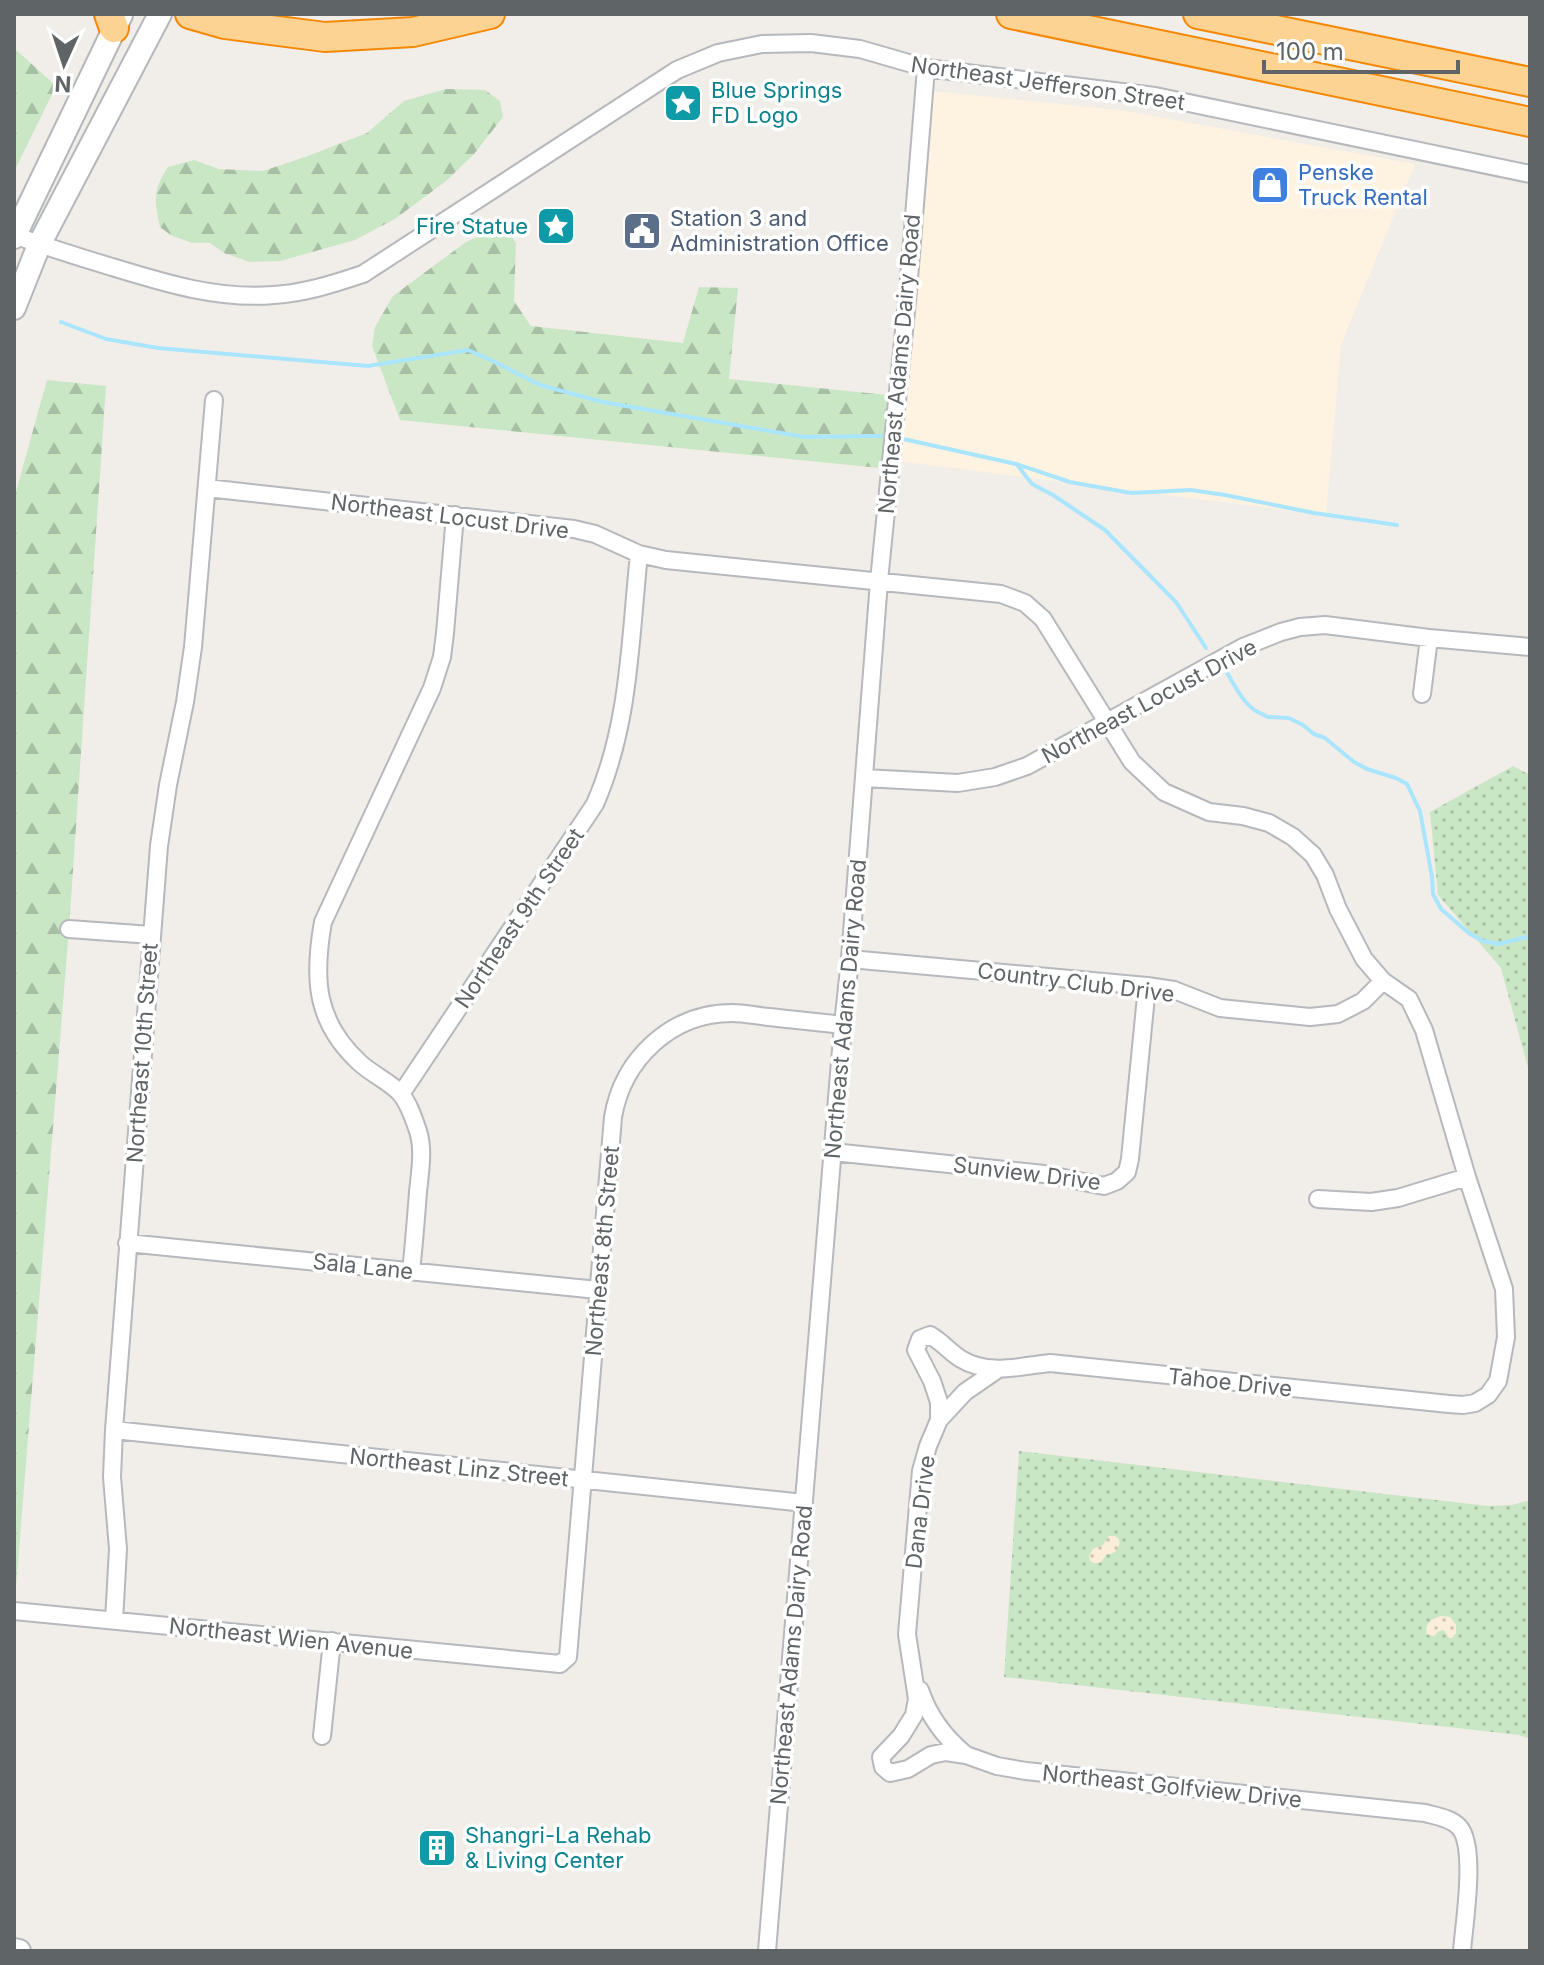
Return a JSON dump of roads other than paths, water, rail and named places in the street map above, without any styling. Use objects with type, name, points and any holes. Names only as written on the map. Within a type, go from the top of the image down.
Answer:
[{"type":"highway","points":[[190,14],[225,24],[325,37],[413,32],[490,14]]},
{"type":"highway","points":[[1011,14],[1530,122]]},
{"type":"highway","points":[[1198,14],[1530,82]]},
{"type":"main road","points":[[14,308],[39,245],[160,14]]},
{"type":"main road","points":[[14,236],[115,19]]},
{"type":"street","name":"Northeast Jefferson Street","points":[[14,236],[161,282],[221,295],[272,296],[318,289],[363,274],[677,70],[718,53],[762,44],[811,43],[860,49],[926,68],[1155,96],[1530,174]]},
{"type":"street","name":"Northeast Adams Dairy Road","points":[[767,1951],[879,581],[908,291],[926,68]]},
{"type":"street","name":"Northeast 10th Street","points":[[114,1621],[118,1549],[112,1477],[114,1430],[151,935],[161,831],[193,647],[214,400]]},
{"type":"street","name":"Northeast Locust Drive","points":[[207,488],[574,529],[595,534],[639,554],[666,560],[1001,594],[1025,603],[1043,619],[1132,762],[1164,792],[1209,812],[1269,823],[1293,837],[1313,855],[1325,875],[1343,920],[1364,959],[1383,981],[1409,999],[1424,1030],[1504,1289],[1506,1337],[1498,1381],[1488,1395],[1475,1403],[1463,1405]]},
{"type":"street","points":[[411,1271],[420,1135],[401,1094],[358,1061],[329,1022],[317,982],[318,951],[323,922],[432,688],[442,657],[455,515]]},
{"type":"street","name":"Northeast 9th Street","points":[[401,1094],[578,831],[608,775],[623,712],[639,554]]},
{"type":"street","name":"Northeast Locust Drive","points":[[864,778],[958,783],[995,777],[1027,766],[1238,650],[1300,627],[1325,625],[1530,647]]},
{"type":"street","points":[[1422,694],[1429,638]]},
{"type":"street","points":[[69,929],[151,935]]},
{"type":"street","name":"Country Club Drive","points":[[850,959],[1147,986],[1174,990],[1220,1008],[1310,1017],[1338,1014],[1363,1001],[1383,981]]},
{"type":"street","name":"Sunview Drive","points":[[833,1152],[1044,1174],[1104,1186],[1117,1181],[1127,1172],[1130,1159],[1147,986]]},
{"type":"street","name":"Northeast 8th Street","points":[[561,1668],[568,1657],[613,1117],[621,1085],[651,1044],[682,1025],[707,1016],[732,1013],[843,1025]]},
{"type":"street","points":[[1318,1199],[1385,1200],[1467,1177]]},
{"type":"street","name":"Sala Lane","points":[[127,1243],[598,1290]]},
{"type":"street","name":"Tahoe Drive","points":[[939,1420],[939,1402],[916,1350],[920,1339],[930,1335],[959,1358],[976,1366],[997,1370],[1050,1363],[1463,1405]]},
{"type":"street","name":"Tahoe Drive","points":[[939,1420],[965,1392],[997,1370]]},
{"type":"street","name":"Dana Drive","points":[[890,1773],[883,1767],[881,1757],[901,1736],[914,1715],[917,1699],[907,1634],[918,1493],[928,1446],[939,1420]]},
{"type":"street","name":"Northeast Linz Street","points":[[114,1430],[804,1503]]},
{"type":"street","name":"Northeast Wien Avenue","points":[[14,1611],[332,1641],[561,1668]]},
{"type":"street","points":[[322,1736],[332,1641]]},
{"type":"street","name":"Dana Drive","points":[[915,1677],[928,1711],[943,1734],[966,1755]]},
{"type":"street","name":"Northeast Golfview Drive","points":[[890,1773],[908,1769],[931,1755],[946,1752],[1026,1771],[1425,1813],[1448,1819],[1458,1825],[1465,1835],[1469,1855],[1462,1951]]},
{"type":"waterway","points":[[61,322],[106,339],[158,348],[368,366],[468,350],[540,385],[603,402],[804,437],[881,436]]},
{"type":"waterway","points":[[899,438],[1016,464],[1070,482],[1131,493],[1191,490],[1397,525]]},
{"type":"waterway","points":[[1018,466],[1032,484],[1105,530],[1176,602],[1206,648]]},
{"type":"waterway","points":[[1226,671],[1242,698],[1256,711],[1268,717],[1289,718],[1325,738],[1354,762],[1407,784],[1420,811],[1433,894],[1441,909],[1483,941],[1499,944],[1530,936]]},
{"type":"place","name":"Blue Springs FD Logo","points":[[683,103]]},
{"type":"place","name":"Penske Truck Rental","points":[[1270,185]]},
{"type":"place","name":"Fire Statue","points":[[556,226]]},
{"type":"place","name":"Station 3 and Administration Office","points":[[642,231]]},
{"type":"place","name":"Shangri-La Rehab & Living Center","points":[[437,1848]]}]
